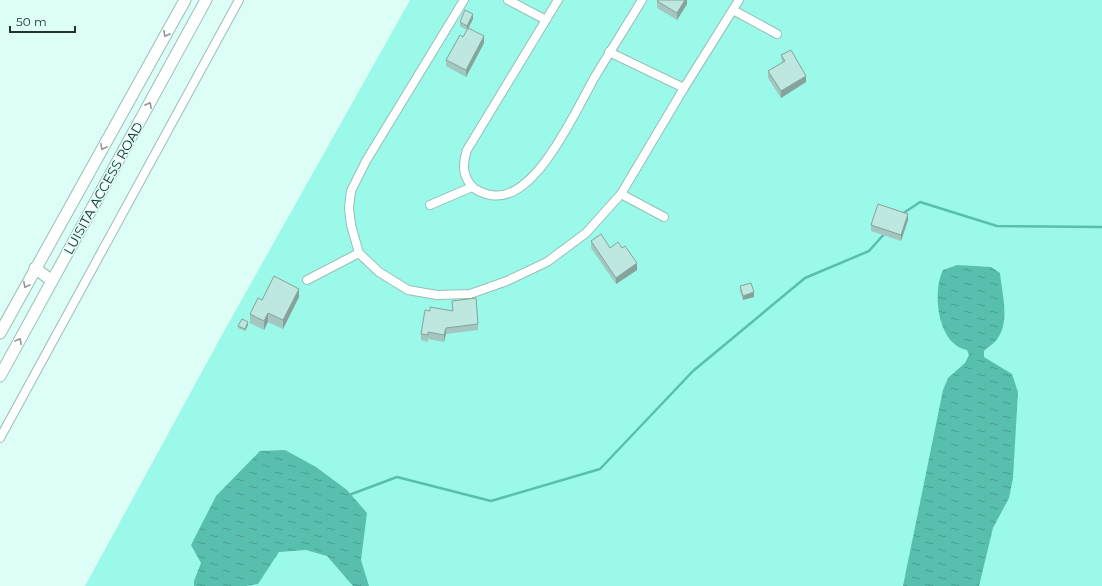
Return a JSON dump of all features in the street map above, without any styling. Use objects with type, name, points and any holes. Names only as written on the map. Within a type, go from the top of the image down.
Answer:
[{"type":"main road","name":"LUISITA ACCESS ROAD","points":[[0,333],[185,0]]},
{"type":"main road","name":"LUISITA ACCESS ROAD","points":[[0,376],[206,0]]},
{"type":"main road","points":[[35,268],[52,281]]},
{"type":"street","points":[[0,438],[239,0]]},
{"type":"street","points":[[464,0],[366,161],[351,191],[349,208],[351,225],[359,253],[379,272],[408,290],[437,295],[470,294],[507,281],[547,262],[586,233],[621,194],[684,88],[740,0]]},
{"type":"street","points":[[508,0],[546,20]]},
{"type":"street","points":[[558,0],[467,150],[463,163],[465,177],[472,187],[485,194],[499,196],[515,191],[528,182],[539,171],[556,146],[609,52],[642,0]]},
{"type":"street","points":[[733,10],[777,34]]},
{"type":"street","points":[[609,52],[684,88]]},
{"type":"street","points":[[430,205],[472,187]]},
{"type":"street","points":[[621,194],[664,217]]},
{"type":"street","points":[[307,280],[359,253]]},
{"type":"shaded area","points":[[410,0],[1102,0],[1102,586],[85,586],[223,333]]},
{"type":"water","points":[[957,265],[991,267],[1000,273],[1004,307],[1004,323],[998,338],[984,351],[984,357],[1012,374],[1018,392],[1013,478],[1009,498],[993,528],[979,586],[903,586],[943,390],[948,378],[965,363],[969,355],[967,350],[957,346],[949,338],[943,328],[938,303],[938,291],[943,270]]},
{"type":"water","points":[[285,450],[316,467],[347,490],[367,513],[361,560],[369,586],[353,586],[327,556],[306,550],[279,552],[258,584],[246,586],[194,586],[194,581],[201,563],[191,545],[216,496],[260,451]]},
{"type":"building","points":[[685,0],[677,13],[657,1]]},
{"type":"building","points":[[465,10],[473,14],[467,26],[460,22]]},
{"type":"building","points":[[468,28],[484,36],[466,70],[446,60],[460,35],[463,37]]},
{"type":"building","points":[[791,50],[806,76],[781,91],[768,71],[785,61],[781,55]]},
{"type":"building","points":[[878,204],[908,214],[901,235],[871,225]]},
{"type":"building","points":[[601,234],[610,248],[618,242],[622,248],[625,246],[637,263],[616,278],[591,241]]},
{"type":"building","points":[[274,276],[299,289],[283,320],[268,313],[264,321],[250,314],[258,298],[262,300]]},
{"type":"building","points":[[751,283],[754,292],[743,296],[740,286]]},
{"type":"building","points":[[476,298],[478,324],[446,328],[444,335],[428,332],[428,335],[421,334],[425,310],[430,311],[430,307],[453,311],[452,301]]},
{"type":"building","points":[[242,319],[248,322],[245,329],[238,326]]},
{"type":"waterway","points":[[902,214],[920,202],[997,226],[1102,227]]},
{"type":"waterway","points":[[349,495],[397,477],[491,501],[600,469],[693,371],[805,278],[869,251],[885,233]]}]
